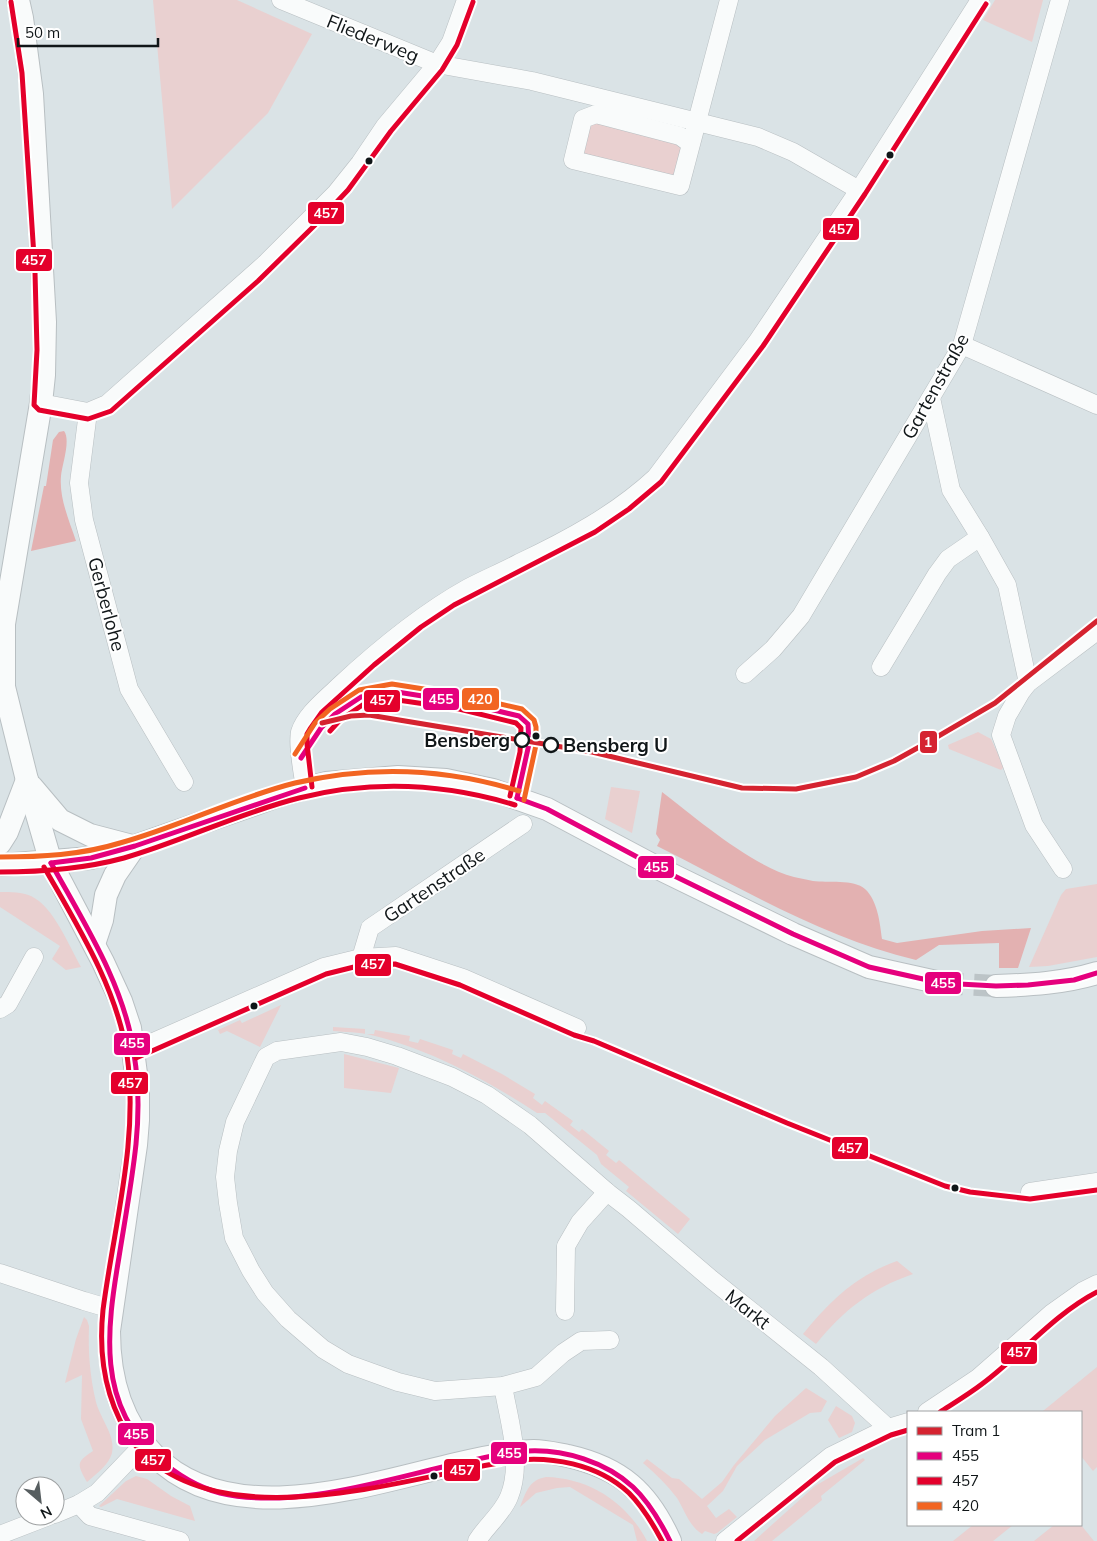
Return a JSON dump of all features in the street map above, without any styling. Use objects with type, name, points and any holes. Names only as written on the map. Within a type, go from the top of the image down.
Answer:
[{"type":"main road","points":[[18,0],[32,94],[45,322],[44,376],[4,624],[4,687],[27,780],[51,862],[94,944],[121,1001],[130,1028],[138,1089],[137,1136],[111,1308],[109,1353],[116,1391],[131,1426],[143,1445],[159,1461],[193,1482],[215,1491],[246,1497],[281,1497],[319,1493],[359,1486],[478,1459],[535,1451],[580,1459],[602,1466],[632,1486],[652,1507],[670,1541]]},
{"type":"main road","points":[[0,865],[91,858],[135,846],[281,795],[326,783],[398,778],[446,780],[493,790],[547,809],[656,868],[793,934],[869,967],[941,983]]},
{"type":"main road","points":[[0,843],[7,832],[27,780]]},
{"type":"main road","points":[[27,780],[60,820],[90,835],[135,846]]},
{"type":"main road","points":[[94,944],[102,920],[106,895],[115,875],[135,846]]},
{"type":"main road","points":[[996,986],[1065,981],[1097,973]]},
{"type":"street","name":"Fliederweg","points":[[281,0],[437,64],[532,81],[758,137],[793,152],[859,190]]},
{"type":"street","points":[[41,403],[88,412],[107,404],[265,264],[342,187],[385,126],[437,64],[451,42],[466,0]]},
{"type":"street","points":[[690,144],[680,136],[596,114],[583,119],[573,160],[680,186],[729,0]]},
{"type":"street","points":[[305,788],[300,734],[305,722],[354,673],[412,625],[469,588],[529,558],[612,512],[636,496],[656,476],[757,342],[859,190],[980,0]]},
{"type":"street","name":"Gartenstraße","points":[[745,674],[773,649],[802,616],[962,345],[1060,0]]},
{"type":"street","points":[[962,345],[1097,405]]},
{"type":"street","points":[[931,398],[952,490],[1006,585],[1028,683]]},
{"type":"street","name":"Gerberlohe","points":[[88,412],[79,483],[84,520],[129,689],[184,782]]},
{"type":"street","points":[[881,667],[936,574],[948,559],[980,537]]},
{"type":"street","points":[[1063,869],[1034,825],[1001,735],[1007,716],[1028,683],[1097,631]]},
{"type":"street","name":"Gartenstraße","points":[[361,958],[370,928],[523,824]]},
{"type":"street","points":[[133,1051],[324,967],[361,958],[396,956],[463,978],[577,1028]]},
{"type":"street","points":[[0,1009],[8,1004],[34,957]]},
{"type":"street","name":"Markt","points":[[503,1386],[435,1391],[398,1382],[348,1364],[323,1349],[288,1319],[266,1293],[251,1271],[234,1238],[225,1177],[228,1152],[236,1122],[266,1057],[277,1051],[341,1042],[397,1056],[452,1077],[487,1095],[530,1125],[711,1280],[821,1367],[888,1428]]},
{"type":"street","points":[[1030,1192],[1097,1182]]},
{"type":"street","points":[[565,1311],[566,1246],[580,1222],[607,1192]]},
{"type":"street","points":[[0,1273],[84,1302],[111,1308]]},
{"type":"street","points":[[929,1411],[978,1378],[1052,1313],[1083,1291],[1097,1284]]},
{"type":"street","points":[[477,1541],[509,1499],[514,1480],[515,1453],[503,1386],[536,1377],[563,1353],[581,1341],[610,1340]]},
{"type":"street","points":[[725,1541],[831,1456],[888,1428],[907,1422]]},
{"type":"street","points":[[65,1510],[97,1494],[143,1445]]},
{"type":"street","points":[[80,1504],[90,1516],[180,1541]]},
{"type":"street","points":[[0,1535],[24,1526]]},
{"type":"shaded area","points":[[153,0],[237,0],[312,34],[268,113],[172,209]]},
{"type":"shaded area","points":[[995,0],[1043,0],[1032,42],[983,20]]},
{"type":"shaded area","points":[[596,118],[678,139],[685,148],[678,178],[581,158],[585,122]]},
{"type":"shaded area","points":[[64,431],[67,440],[61,484],[65,509],[76,541],[31,551],[44,486],[46,486],[53,440],[59,432]]},
{"type":"shaded area","points":[[978,732],[991,739],[1004,767],[1001,770],[949,749],[948,745]]},
{"type":"shaded area","points":[[611,787],[640,791],[632,833],[605,819]]},
{"type":"shaded area","points":[[662,792],[725,841],[761,863],[794,877],[813,881],[854,884],[865,889],[876,906],[882,939],[897,943],[982,931],[1031,928],[1018,968],[999,968],[999,943],[939,945],[916,960],[882,951],[816,925],[752,895],[657,846],[660,840],[656,834]]},
{"type":"shaded area","points":[[1097,884],[1097,957],[1048,966],[1029,967],[1061,895],[1066,889]]},
{"type":"shaded area","points":[[0,892],[24,894],[39,901],[54,918],[81,967],[66,970],[52,959],[60,946],[0,907]]},
{"type":"shaded area","points":[[281,1005],[260,1047],[227,1031],[220,1034],[218,1030],[240,1020],[242,1023]]},
{"type":"shaded area","points":[[333,1027],[365,1029],[365,1034],[333,1031]]},
{"type":"shaded area","points":[[375,1030],[410,1036],[409,1041],[418,1043],[420,1039],[453,1050],[452,1054],[461,1058],[463,1054],[502,1074],[535,1094],[533,1098],[542,1105],[545,1101],[573,1121],[570,1125],[579,1132],[582,1129],[609,1151],[606,1155],[616,1163],[619,1160],[690,1219],[678,1234],[626,1191],[629,1187],[601,1164],[597,1155],[545,1113],[537,1113],[498,1089],[436,1057],[393,1041],[366,1034],[374,1034]]},
{"type":"shaded area","points":[[344,1054],[399,1068],[391,1093],[344,1088]]},
{"type":"shaded area","points":[[897,1261],[913,1274],[884,1286],[859,1302],[837,1321],[816,1344],[803,1334],[845,1290],[869,1274]]},
{"type":"shaded area","points":[[84,1317],[89,1326],[90,1364],[96,1402],[110,1434],[113,1447],[108,1461],[87,1482],[81,1471],[80,1464],[83,1458],[93,1451],[81,1419],[82,1375],[65,1383],[76,1339]]},
{"type":"shaded area","points":[[1097,1367],[1097,1467],[1093,1471],[1082,1457],[1082,1411],[1043,1411]]},
{"type":"shaded area","points":[[806,1388],[827,1401],[821,1412],[810,1413],[765,1440],[737,1466],[723,1491],[707,1506],[716,1518],[729,1509],[737,1517],[717,1533],[705,1531],[702,1534],[698,1531],[690,1523],[673,1493],[643,1463],[647,1459],[672,1478],[679,1479],[702,1499],[722,1482],[775,1416]]},
{"type":"shaded area","points":[[836,1406],[852,1416],[855,1423],[852,1432],[839,1438],[828,1420]]},
{"type":"shaded area","points":[[863,1458],[865,1460],[821,1496],[822,1500],[772,1541],[754,1541],[815,1486]]},
{"type":"shaded area","points":[[136,1476],[147,1479],[171,1496],[190,1506],[195,1521],[117,1499],[101,1507],[99,1506],[126,1481]]},
{"type":"shaded area","points":[[546,1477],[578,1482],[606,1495],[629,1515],[647,1541],[637,1541],[633,1525],[570,1487],[536,1493],[520,1507],[526,1492],[532,1484]]},
{"type":"shaded area","points":[[972,1526],[1012,1526],[993,1541],[953,1541]]},
{"type":"shaded area","points":[[1053,1526],[1082,1526],[1094,1541],[1034,1541]]},
{"type":"tunnel","points":[[941,983],[996,986]]},
{"type":"tram line","name":"1","points":[[322,723],[351,716],[369,715],[592,752],[742,788],[796,789],[856,777],[894,761],[930,741],[995,703],[1097,621]]},
{"type":"transit line","name":"457","points":[[11,2],[22,73],[35,272],[37,350],[34,405],[39,410],[88,419],[111,411],[258,281],[348,190],[391,131],[442,70],[457,45],[473,2]]},
{"type":"transit line","name":"457","points":[[312,787],[307,734],[322,712],[374,665],[421,627],[454,605],[595,532],[629,509],[661,482],[763,346],[865,194],[986,4]]},
{"type":"transit line","name":"420","points":[[295,754],[315,723],[330,709],[359,690],[392,684],[462,695],[522,709],[534,720],[536,745],[524,800]]},
{"type":"transit line","name":"455","points":[[301,758],[321,728],[335,714],[361,697],[391,691],[460,702],[519,716],[528,724],[529,744],[517,798]]},
{"type":"transit line","name":"457","points":[[330,731],[340,720],[364,704],[391,699],[459,709],[516,723],[521,728],[520,752],[510,796]]},
{"type":"transit line","name":"420","points":[[0,857],[61,854],[105,847],[164,829],[273,789],[323,777],[352,773],[408,772],[436,774],[491,783],[519,791]]},
{"type":"transit line","name":"457","points":[[0,872],[62,869],[109,862],[168,844],[277,804],[326,792],[353,788],[407,786],[434,788],[461,792],[515,805]]},
{"type":"transit line","name":"455","points":[[51,863],[91,858],[135,846],[305,788]]},
{"type":"transit line","name":"455","points":[[517,798],[547,809],[656,867],[793,934],[869,967],[941,983],[996,986],[1074,980],[1097,973]]},
{"type":"transit line","name":"455","points":[[51,863],[102,956],[122,1004],[136,1065],[138,1088],[137,1133],[111,1311],[110,1338],[115,1390],[124,1414],[138,1437],[158,1458],[187,1479],[220,1493],[247,1497],[306,1496],[366,1485],[489,1456],[527,1451],[555,1452],[597,1464],[622,1478],[633,1487],[654,1512],[670,1541]]},
{"type":"transit line","name":"457","points":[[44,867],[82,934],[105,981],[122,1030],[127,1055],[130,1087],[128,1151],[103,1310],[102,1346],[103,1363],[111,1397],[124,1429],[134,1444],[169,1473],[212,1490],[259,1497],[311,1496],[363,1490],[525,1459],[557,1461],[588,1469],[617,1483],[639,1504],[662,1541]]},
{"type":"transit line","name":"457","points":[[136,1058],[326,974],[362,965],[395,964],[460,985],[574,1035],[594,1041],[787,1123],[945,1186],[970,1192],[1030,1199],[1097,1190]]},
{"type":"transit line","name":"457","points":[[942,1411],[982,1384],[1066,1312],[1097,1292]]},
{"type":"transit line","name":"457","points":[[737,1541],[835,1462],[891,1435],[907,1430]]},
{"type":"place","name":"Bensberg","points":[[522,740]]},
{"type":"place","name":"Bensberg U","points":[[551,745]]}]
